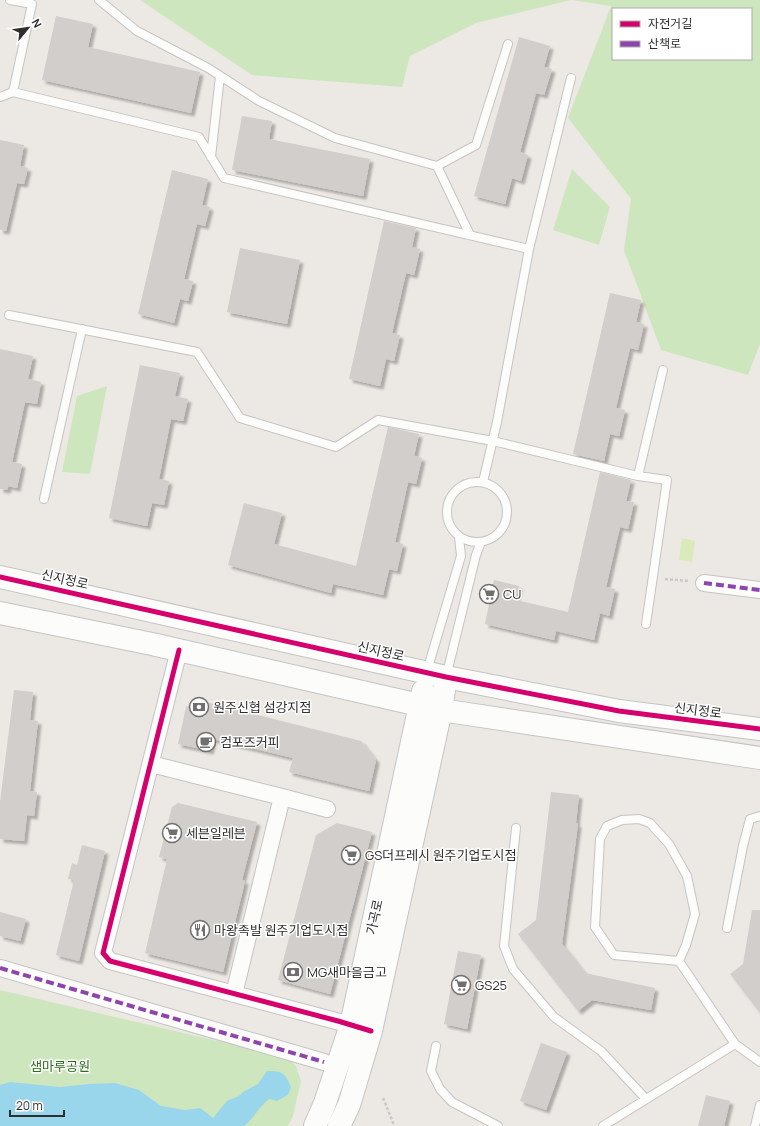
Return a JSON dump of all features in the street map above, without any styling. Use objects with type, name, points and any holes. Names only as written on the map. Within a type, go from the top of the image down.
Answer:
[{"type":"street","name":"신지정로","points":[[0,577],[33,583],[437,675],[619,711],[760,729]]},
{"type":"street","points":[[704,583],[760,590]]},
{"type":"street","points":[[0,613],[179,650],[441,710],[760,758]]},
{"type":"street","points":[[179,650],[103,953],[110,961],[361,1028]]},
{"type":"street","name":"가곡로","points":[[340,1126],[349,1105],[361,1028],[420,705],[437,675]]},
{"type":"street","name":"가곡로","points":[[316,1126],[325,1103],[361,1028],[441,710],[437,675]]},
{"type":"street","points":[[151,764],[328,809]]},
{"type":"street","points":[[234,994],[282,797]]},
{"type":"street","points":[[0,968],[324,1062]]},
{"type":"lane","points":[[10,0],[32,4],[13,92]]},
{"type":"lane","points":[[98,0],[137,31],[208,68],[259,101],[335,138],[436,166],[476,145],[508,44]]},
{"type":"lane","points":[[211,157],[220,76]]},
{"type":"lane","points":[[483,482],[497,422],[529,248],[571,78]]},
{"type":"lane","points":[[0,97],[13,92],[199,137],[224,178],[529,248]]},
{"type":"lane","points":[[436,166],[470,235]]},
{"type":"lane","points":[[9,315],[197,352],[240,418],[336,447],[378,420],[492,441],[638,476],[667,480],[646,624]]},
{"type":"lane","points":[[44,499],[82,329]]},
{"type":"lane","points":[[638,476],[663,370]]},
{"type":"lane","points":[[472,482],[483,482],[500,492],[505,500],[507,520],[503,528],[490,540],[474,543],[459,537],[452,530],[447,520],[446,510],[454,491],[463,485],[472,482]]},
{"type":"lane","points":[[437,675],[434,645],[461,556],[459,537]]},
{"type":"lane","points":[[437,675],[481,542]]},
{"type":"lane","points":[[727,928],[743,846],[750,819],[760,816]]},
{"type":"lane","points":[[639,819],[650,823],[669,844],[687,876],[695,914],[686,945],[679,961],[614,955],[595,927],[600,839],[608,826],[622,820],[639,819]]},
{"type":"lane","points":[[516,828],[504,946],[513,969],[554,1017],[601,1051],[646,1099]]},
{"type":"lane","points":[[679,961],[735,1044],[760,1062]]},
{"type":"lane","points":[[603,1126],[735,1044]]},
{"type":"lane","points":[[436,1046],[431,1071],[440,1089],[452,1102],[498,1126]]},
{"type":"lane","points":[[755,1126],[760,1105]]},
{"type":"path","points":[[653,578],[704,583]]},
{"type":"path","points":[[384,1098],[394,1124]]},
{"type":"green space","points":[[140,0],[571,0],[476,23],[410,56],[402,87],[252,75]]},
{"type":"green space","points":[[571,0],[760,0],[760,344],[748,375],[661,350],[624,250],[631,199],[568,118],[611,6]]},
{"type":"green space","points":[[572,169],[610,207],[599,245],[553,230]]},
{"type":"green space","points":[[107,386],[90,474],[62,472],[77,396]]},
{"type":"green space","points":[[682,538],[695,541],[692,562],[679,560]]},
{"type":"green space","name":"샘마루공원","points":[[0,990],[243,1047],[283,1052],[296,1066],[301,1081],[293,1116],[288,1126],[0,1126]]},
{"type":"water","points":[[267,1071],[280,1072],[285,1076],[291,1087],[288,1095],[277,1101],[269,1099],[244,1126],[0,1126],[0,1085],[10,1082],[60,1087],[115,1083],[139,1090],[161,1106],[185,1110],[200,1108],[213,1118],[227,1101],[239,1096],[243,1092],[258,1084]]},
{"type":"building","points":[[56,16],[93,24],[88,47],[200,72],[191,113],[42,80]]},
{"type":"building","points":[[519,37],[550,46],[544,67],[552,69],[544,95],[536,93],[520,152],[528,155],[521,181],[512,178],[505,204],[474,196]]},
{"type":"building","points":[[242,116],[272,121],[269,139],[370,159],[363,196],[232,170]]},
{"type":"building","points":[[0,140],[24,145],[20,166],[28,168],[24,184],[17,183],[6,231],[0,230]]},
{"type":"building","points":[[172,170],[208,179],[202,205],[210,207],[205,226],[197,224],[184,279],[193,281],[188,301],[180,299],[174,323],[138,314]]},
{"type":"building","points":[[384,221],[416,228],[412,247],[420,249],[414,275],[406,273],[392,333],[400,335],[394,361],[386,359],[380,386],[349,379]]},
{"type":"building","points":[[240,248],[300,260],[287,324],[227,312]]},
{"type":"building","points":[[610,293],[641,300],[636,322],[644,324],[638,350],[630,348],[616,408],[625,410],[619,436],[610,434],[604,461],[573,454]]},
{"type":"building","points":[[0,349],[33,356],[28,379],[41,382],[37,404],[25,402],[12,462],[22,464],[17,488],[8,486],[7,490],[0,489]]},
{"type":"building","points":[[140,365],[180,373],[175,396],[188,399],[183,421],[171,419],[159,479],[169,481],[164,505],[152,503],[147,526],[109,518]]},
{"type":"building","points":[[388,427],[419,434],[414,456],[422,458],[416,484],[408,482],[395,542],[403,544],[397,571],[389,569],[383,595],[333,584],[331,593],[228,565],[244,503],[282,513],[274,544],[356,566]]},
{"type":"building","points":[[600,472],[631,480],[626,501],[634,502],[628,529],[620,527],[606,587],[615,589],[609,616],[600,613],[594,640],[556,631],[554,640],[485,624],[494,580],[519,586],[516,600],[568,612]]},
{"type":"building","points":[[14,690],[33,692],[30,720],[38,721],[30,791],[37,792],[34,816],[27,815],[24,841],[0,839],[0,802]]},
{"type":"building","points":[[198,700],[361,741],[376,760],[369,791],[289,772],[293,758],[213,739],[210,751],[178,744],[186,707]]},
{"type":"building","points":[[551,792],[579,795],[576,823],[578,824],[562,944],[585,973],[655,988],[651,1010],[592,1000],[578,1011],[518,934],[536,920]]},
{"type":"building","points":[[178,803],[257,822],[242,880],[245,881],[223,972],[145,953],[167,859],[159,857],[172,807]]},
{"type":"building","points":[[337,823],[372,832],[330,994],[278,980],[316,835]]},
{"type":"building","points":[[82,845],[105,851],[79,961],[56,955],[74,880],[68,879],[72,863],[77,865]]},
{"type":"building","points":[[752,910],[760,910],[760,1013],[730,974],[743,964]]},
{"type":"building","points":[[0,912],[26,919],[20,941],[0,936]]},
{"type":"building","points":[[458,951],[481,955],[467,1029],[444,1024]]},
{"type":"building","points":[[541,1043],[567,1052],[546,1110],[520,1101]]},
{"type":"building","points":[[706,1095],[730,1101],[724,1126],[698,1126]]},
{"type":"marked path","points":[[704,583],[760,590]]},
{"type":"marked path","points":[[0,968],[324,1062]]},
{"type":"cycle path","points":[[0,577],[446,677],[619,711],[760,729]]},
{"type":"cycle path","points":[[179,650],[103,953],[110,961],[371,1031]]},
{"type":"place","name":"CU","points":[[489,594]]},
{"type":"place","name":"원주신협 섬강지점","points":[[199,707]]},
{"type":"place","name":"컴포즈커피","points":[[206,742]]},
{"type":"place","name":"세븐일레븐","points":[[172,833]]},
{"type":"place","name":"GS더프레시 원주기업도시점","points":[[351,855]]},
{"type":"place","name":"마왕족발 원주기업도시점","points":[[200,930]]},
{"type":"place","name":"MG새마을금고","points":[[293,972]]},
{"type":"place","name":"GS25","points":[[461,985]]}]
